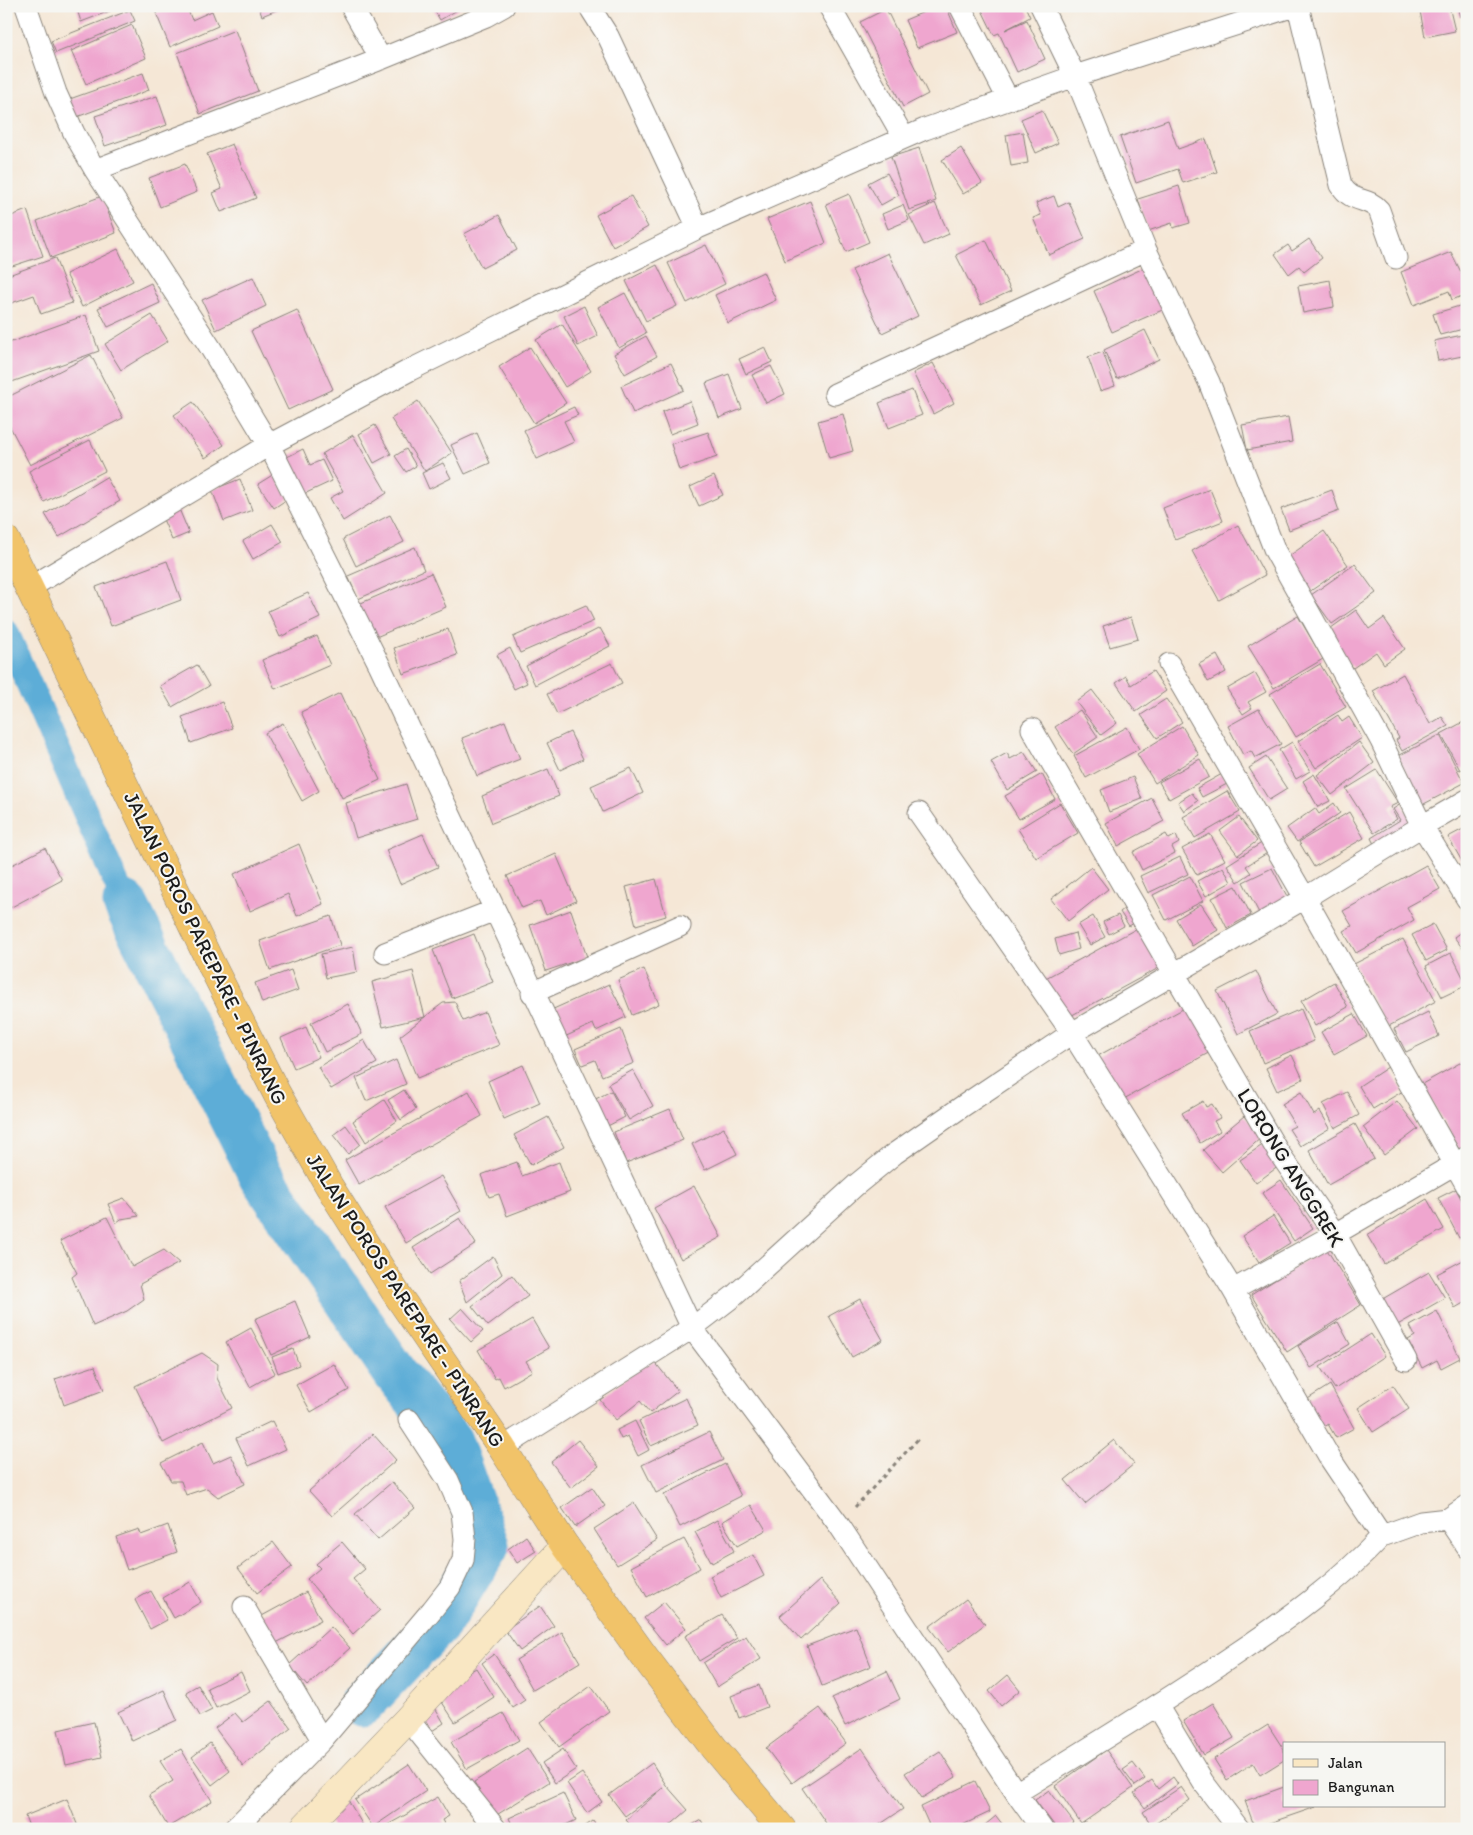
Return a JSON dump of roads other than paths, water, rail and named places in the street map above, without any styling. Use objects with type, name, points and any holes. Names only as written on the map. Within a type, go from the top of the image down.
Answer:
[{"type":"highway","name":"JALAN POROS PAREPARE - PINRANG","points":[[6,540],[208,958],[277,1094],[329,1186],[396,1293],[502,1448],[565,1546],[702,1732],[782,1829]]},
{"type":"street","points":[[26,6],[56,93],[74,133],[95,170],[210,347],[269,445],[380,666],[692,1328],[839,1525],[1016,1793],[1042,1829]]},
{"type":"street","points":[[352,6],[381,59]]},
{"type":"street","points":[[95,170],[381,59],[486,16],[504,6]]},
{"type":"street","points":[[589,6],[608,36],[698,228]]},
{"type":"street","points":[[829,6],[904,138]]},
{"type":"street","points":[[960,6],[1008,99]]},
{"type":"street","points":[[1040,6],[1075,76],[1146,250],[1209,382],[1276,551],[1381,740],[1422,826],[1467,899]]},
{"type":"street","points":[[29,588],[269,445],[410,370],[698,228],[904,138],[1008,99],[1294,6]]},
{"type":"street","points":[[1298,6],[1341,185],[1352,198],[1375,205],[1379,210],[1396,258]]},
{"type":"street","points":[[835,394],[1146,250]]},
{"type":"street","points":[[1168,664],[1460,1160],[1467,1186]]},
{"type":"street","name":"LORONG ANGGREK","points":[[1032,729],[1277,1150],[1335,1234],[1406,1360]]},
{"type":"street","points":[[502,1448],[692,1328],[736,1295],[856,1185],[894,1154],[1072,1033],[1175,975],[1467,800]]},
{"type":"street","points":[[919,813],[1072,1033],[1233,1290],[1331,1460],[1382,1536]]},
{"type":"street","points":[[385,953],[495,910]]},
{"type":"street","points":[[532,992],[680,926]]},
{"type":"street","points":[[1233,1290],[1335,1234],[1460,1160]]},
{"type":"street","points":[[234,1829],[322,1740],[432,1610],[450,1586],[463,1560],[465,1539],[462,1512],[448,1480],[409,1420]]},
{"type":"street","points":[[1016,1793],[1158,1707],[1324,1591],[1358,1562],[1382,1536],[1421,1522],[1448,1519],[1467,1506]]},
{"type":"street","points":[[1448,1519],[1467,1547]]},
{"type":"street","points":[[304,1829],[408,1719],[565,1546]]},
{"type":"street","points":[[244,1607],[322,1740]]},
{"type":"street","points":[[1158,1707],[1203,1782],[1239,1829]]},
{"type":"street","points":[[408,1719],[496,1829]]},
{"type":"waterway","points":[[6,632],[125,903]]},
{"type":"waterway","points":[[125,903],[261,1176],[396,1374],[450,1441],[487,1546],[441,1621],[362,1704]]}]
